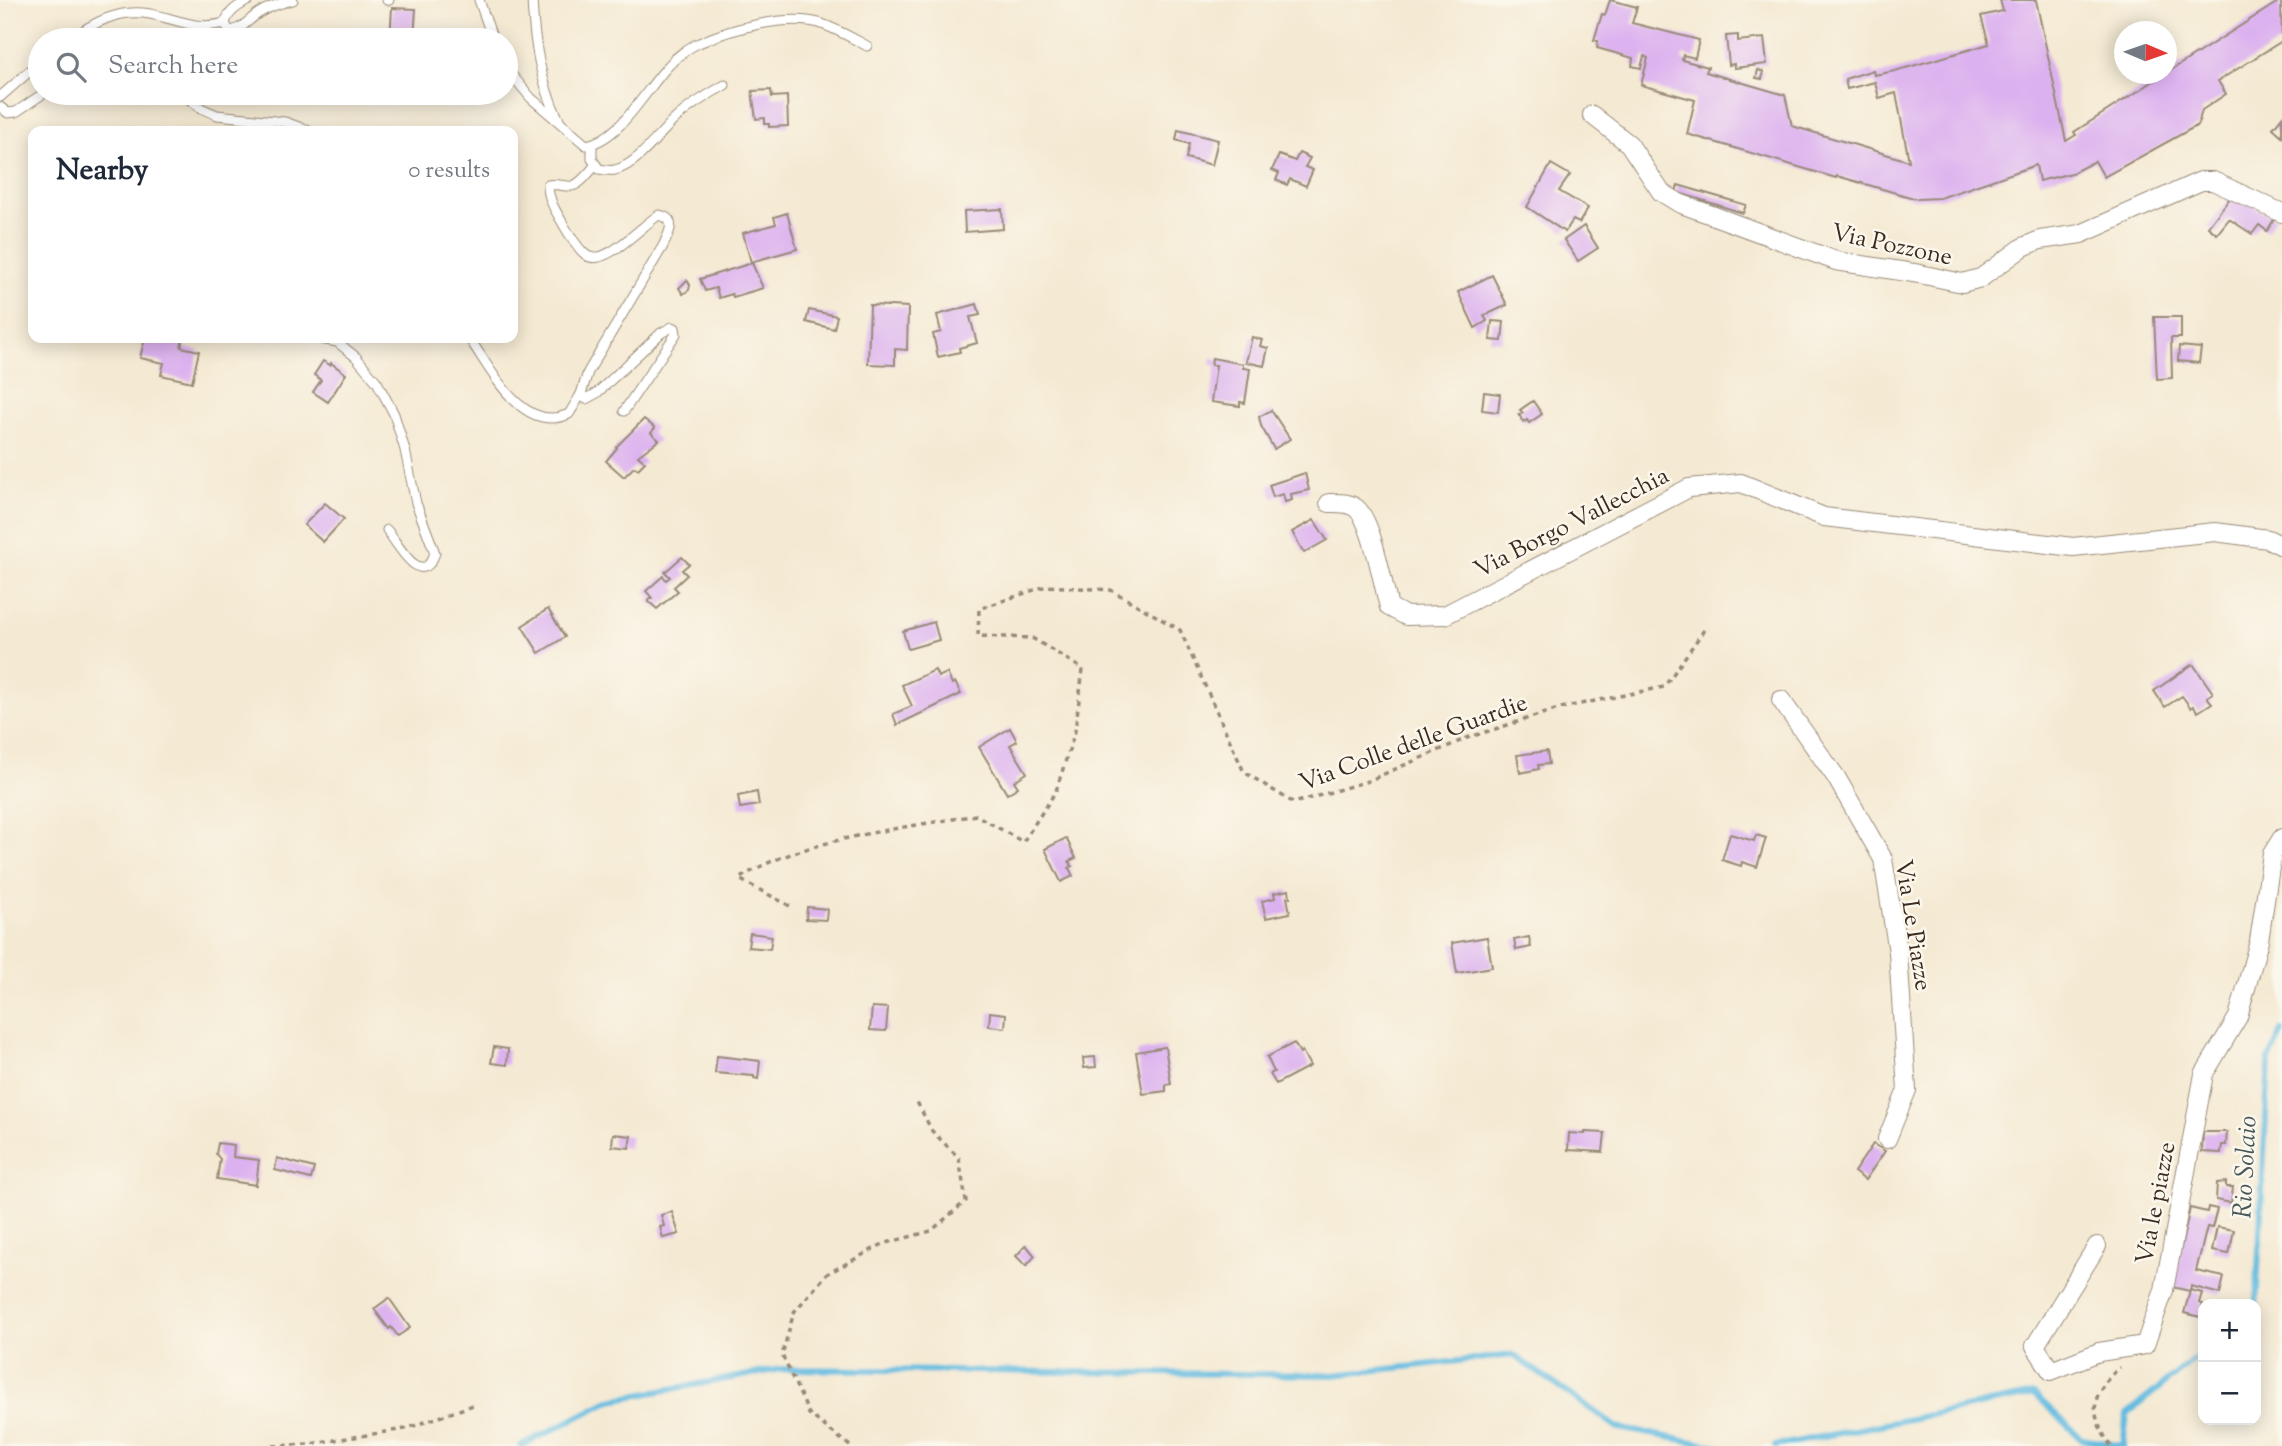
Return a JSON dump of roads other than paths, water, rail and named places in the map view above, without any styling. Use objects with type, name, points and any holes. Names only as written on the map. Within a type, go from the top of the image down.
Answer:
[{"type":"street","name":"Via Pozzone","points":[[1592,115],[1629,144],[1661,192],[1679,203],[1836,261],[1920,274],[1962,284],[1981,278],[2023,247],[2040,240],[2081,234],[2201,181],[2213,181],[2282,213]]},
{"type":"street","name":"Via Borgo Vallecchia","points":[[1329,503],[1349,504],[1358,509],[1367,522],[1389,607],[1406,616],[1445,615],[1689,488],[1741,483],[1824,517],[2046,544],[2073,547],[2215,532],[2267,540],[2282,546]]},
{"type":"street","name":"Via Le Piazze","points":[[1781,700],[1836,778],[1883,859],[1898,952],[1907,1090],[1887,1139]]},
{"type":"street","name":"Via le piazze","points":[[2097,1245],[2035,1346],[2051,1371],[2099,1352],[2145,1345],[2164,1290],[2204,1074],[2238,1017],[2259,941],[2272,854],[2282,838]]},
{"type":"lane","points":[[86,28],[122,13],[148,13],[195,26],[210,27],[225,23],[234,8],[249,0]]},
{"type":"lane","points":[[241,28],[257,14],[275,4],[293,0]]},
{"type":"lane","points":[[479,0],[489,28]]},
{"type":"lane","points":[[532,0],[534,39],[547,96],[560,123]]},
{"type":"lane","points":[[518,83],[531,99],[586,145],[607,136],[637,106],[670,64],[696,44],[718,35],[782,21],[801,21],[820,23],[867,46]]},
{"type":"lane","points":[[225,23],[228,28]]},
{"type":"lane","points":[[0,97],[28,72]]},
{"type":"lane","points":[[592,144],[592,159],[599,169],[614,170],[626,166],[676,118],[725,85]]},
{"type":"lane","points":[[0,107],[8,113],[16,112],[28,104]]},
{"type":"lane","points":[[197,105],[218,115],[285,122],[296,126]]},
{"type":"lane","points":[[472,343],[514,403],[535,416],[551,418],[569,414],[581,394],[588,372],[663,246],[671,226],[667,216],[659,215],[629,241],[601,257],[591,258],[586,255],[573,241],[548,198],[548,184],[572,186],[595,166]]},
{"type":"lane","points":[[581,394],[586,399],[597,393],[661,333],[675,328],[676,334],[624,411]]},
{"type":"lane","points":[[338,343],[356,357],[377,382],[398,426],[416,503],[435,553],[433,559],[421,567],[412,565],[387,530]]},
{"type":"waterway","name":"Rio Solaio","points":[[2256,1299],[2269,1060],[2282,1031]]},
{"type":"waterway","points":[[521,1446],[611,1400],[781,1369],[1333,1375],[1513,1355],[1618,1428],[1716,1446]]},
{"type":"waterway","name":"Rio Solaio","points":[[2123,1446],[2127,1414],[2198,1356]]},
{"type":"waterway","points":[[1775,1446],[2034,1394],[2082,1439],[2123,1446]]}]
